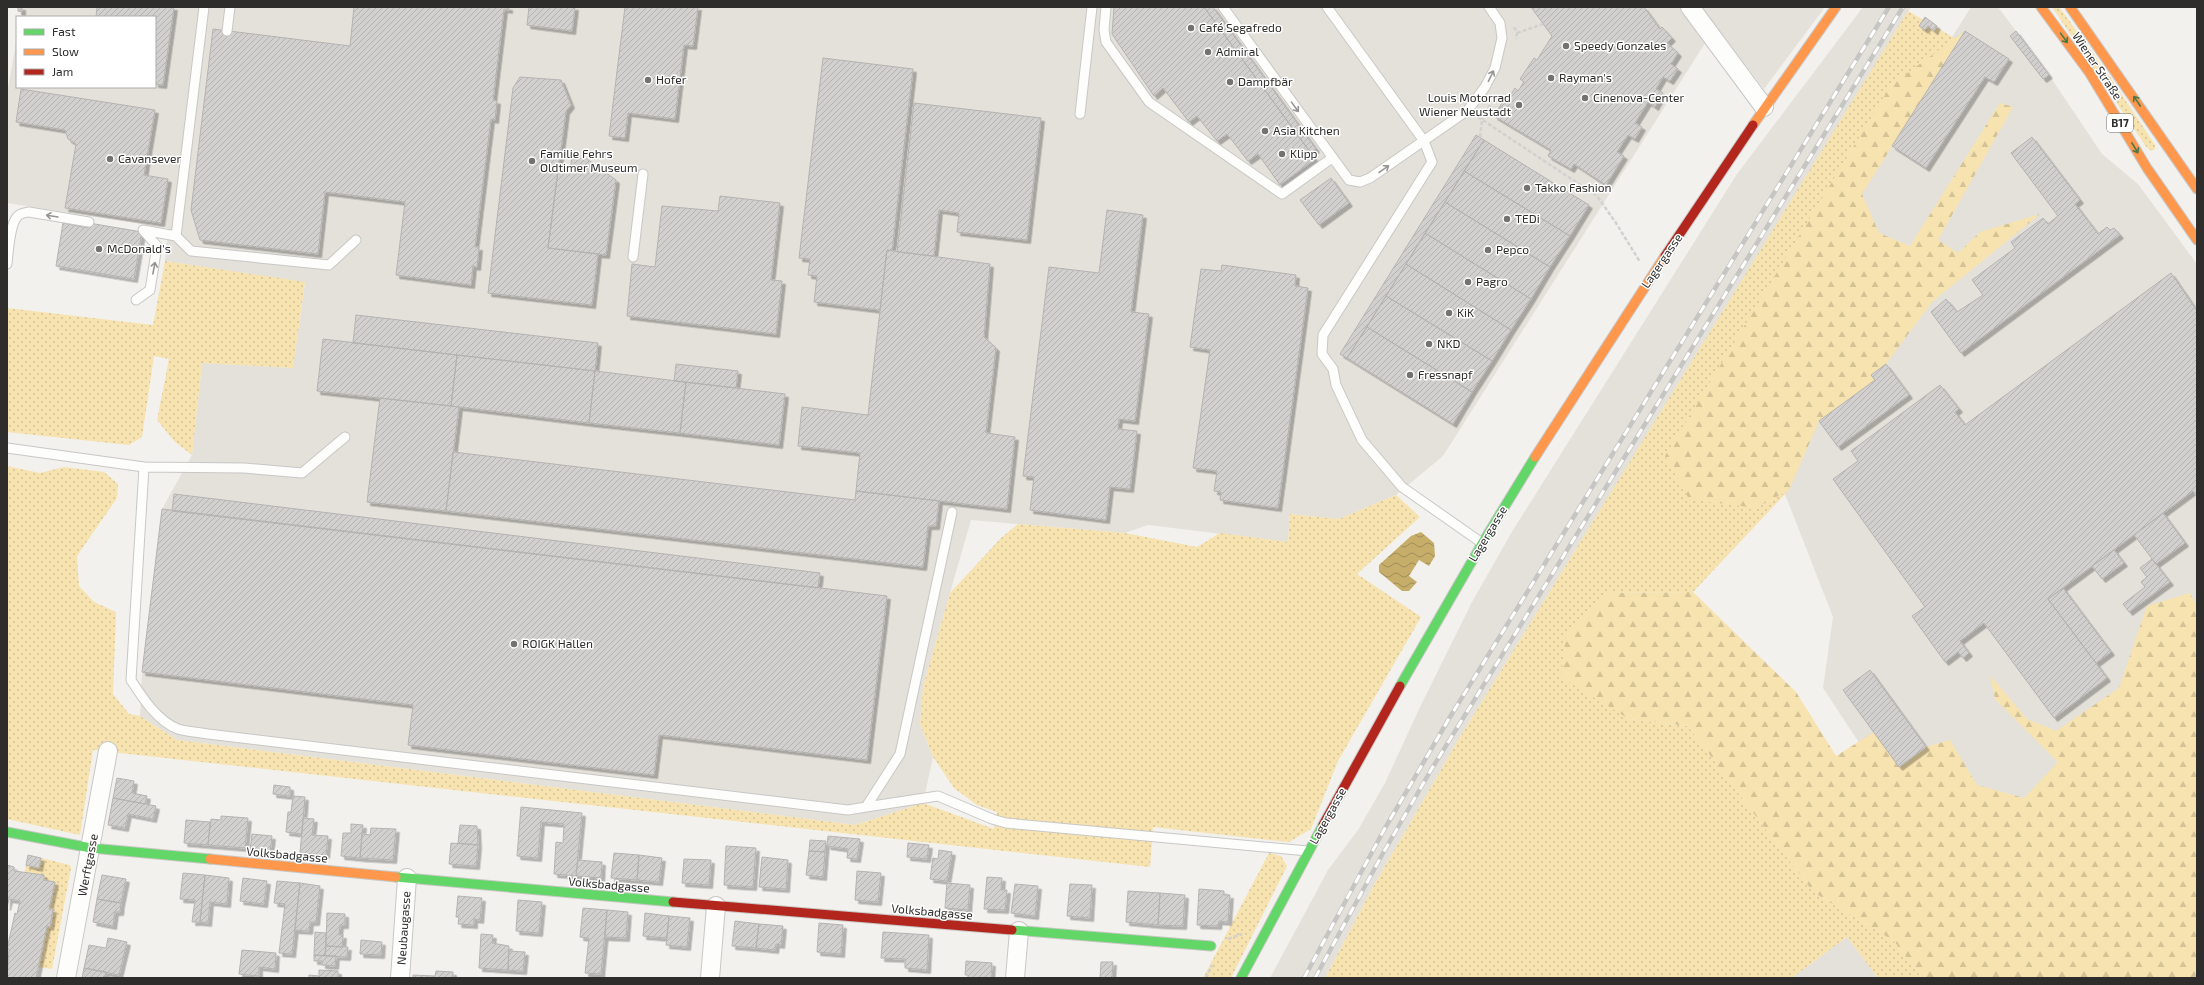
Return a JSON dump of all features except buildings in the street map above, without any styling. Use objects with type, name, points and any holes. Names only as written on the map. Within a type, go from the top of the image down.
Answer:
[{"type":"street","points":[[1690,7],[1764,107]]},
{"type":"street","name":"Lagergasse","points":[[1241,978],[1308,851],[1482,543],[1558,420],[1651,277],[1764,107],[1836,7]]},
{"type":"street","name":"Wiener Straße","points":[[2041,7],[2089,72],[2147,168],[2197,240]]},
{"type":"street","name":"Wiener Straße","points":[[2070,7],[2120,74],[2197,189]]},
{"type":"street","name":"Werftgasse","points":[[66,978],[108,751]]},
{"type":"street","name":"Volksbadgasse","points":[[7,832],[91,848],[716,906],[1211,946]]},
{"type":"street","name":"Neubaugasse","points":[[400,978],[408,878]]},
{"type":"street","points":[[710,978],[716,906]]},
{"type":"street","points":[[1015,978],[1019,931]]},
{"type":"lane","points":[[176,236],[204,7]]},
{"type":"lane","points":[[227,31],[230,7]]},
{"type":"lane","points":[[1080,114],[1092,7]]},
{"type":"lane","points":[[1106,7],[1104,30],[1106,42],[1149,102],[1282,194],[1332,158]]},
{"type":"lane","points":[[1223,7],[1349,180],[1360,182],[1370,178],[1468,110],[1485,87],[1495,68],[1502,38],[1500,23],[1489,7]]},
{"type":"lane","points":[[1327,7],[1424,141],[1432,162],[1323,335],[1322,354],[1334,369],[1336,385],[1362,440],[1402,487],[1482,543]]},
{"type":"lane","points":[[633,257],[643,174]]},
{"type":"lane","points":[[7,264],[13,224],[16,217],[29,212],[89,222]]},
{"type":"lane","points":[[136,300],[150,290],[156,259],[156,246],[143,230],[176,236],[191,251],[329,265],[356,240]]},
{"type":"lane","points":[[7,448],[144,467],[244,468],[302,473],[345,437]]},
{"type":"lane","points":[[144,467],[131,680],[143,700],[161,717],[177,728],[208,734],[848,810],[938,796],[992,819],[1006,823],[1308,851]]},
{"type":"lane","points":[[866,807],[900,754],[952,512]]},
{"type":"path","points":[[1502,38],[1543,24]]},
{"type":"path","points":[[1468,110],[1596,196],[1651,277]]},
{"type":"path","points":[[1480,137],[1482,120]]},
{"type":"path","points":[[1211,946],[1270,924]]},
{"type":"shaded area","points":[[22,7],[1825,7],[1764,89],[1716,26],[1443,456],[1396,495],[1339,519],[1290,514],[1288,542],[1148,525],[1125,533],[971,520],[923,687],[920,724],[933,757],[923,803],[855,825],[177,740],[140,716],[142,672],[162,509],[192,455],[202,363],[293,368],[305,283],[165,261],[168,228],[7,203],[7,93],[16,44],[16,88],[156,88],[156,16],[21,16]]},
{"type":"shaded area","points":[[1863,7],[1911,7],[1457,742],[1373,887],[1325,978],[1270,978],[1328,870],[1358,830],[1385,783],[1419,709],[1472,602],[1513,530],[1737,174]]},
{"type":"shaded area","points":[[1971,7],[1998,7],[2049,75],[2102,154],[2138,184],[2197,264],[2197,738],[2027,816],[1885,782],[1823,688],[1833,617],[1774,466],[1839,216]]},
{"type":"shaded area","points":[[1847,937],[1878,978],[1792,978]]},
{"type":"green space","points":[[2052,7],[2059,7],[2106,71],[2155,145],[2155,149],[2152,151],[2147,148]]},
{"type":"green space","points":[[1908,11],[1956,39],[1891,85],[1756,508],[1789,490],[1693,592],[1608,593],[1629,719],[1688,726],[1813,892],[1894,941],[1922,978],[1878,978],[1847,937],[1792,978],[1325,978],[1373,887],[1457,742]]},
{"type":"green space","points":[[1965,31],[1862,194],[1879,233],[1910,246],[2000,103],[2013,107],[1938,240],[1958,253],[1980,232],[2040,214],[1932,302],[1886,364],[1871,375],[1875,380],[1819,421],[1789,490],[1756,508],[1689,499],[1665,456],[1891,85]]},
{"type":"green space","points":[[165,261],[305,282],[293,368],[202,363],[192,455],[174,441],[157,420],[169,359],[154,356],[142,437],[129,445],[7,432],[7,308],[153,325]]},
{"type":"green space","points":[[7,466],[40,473],[64,467],[104,472],[118,484],[117,498],[77,556],[79,586],[94,602],[116,612],[113,694],[129,714],[140,716],[177,740],[855,825],[923,803],[994,829],[997,812],[977,805],[954,788],[933,757],[920,724],[923,687],[950,593],[1001,538],[1018,524],[1125,533],[1197,547],[1220,533],[1288,542],[1290,514],[1339,519],[1396,495],[1420,517],[1357,574],[1421,617],[1338,761],[1311,829],[1289,842],[1153,827],[1150,867],[93,750],[80,835],[7,819]]},
{"type":"green space","points":[[1693,592],[1796,692],[1836,756],[1874,732],[1900,767],[1926,747],[1950,740],[1977,785],[2024,798],[2058,762],[1995,699],[1990,675],[2027,719],[2056,731],[2119,688],[2147,606],[2190,593],[2197,607],[2197,978],[1922,978],[1894,941],[1813,892],[1688,726],[1629,719],[1561,677],[1566,633],[1608,593]]},
{"type":"green space","points":[[1269,853],[1281,856],[1287,866],[1231,978],[1203,978]]},
{"type":"green space","points":[[41,858],[70,865],[71,868],[52,969],[38,967],[47,926],[50,927],[53,910],[49,909],[55,882],[44,880],[44,875],[24,873],[26,865],[39,868]]},
{"type":"water","points":[[1421,532],[1434,543],[1435,556],[1429,566],[1419,560],[1409,576],[1417,582],[1409,591],[1402,591],[1379,572],[1379,565],[1411,536]]},
{"type":"railway","points":[[1304,978],[1384,830],[1450,717],[1889,7]]},
{"type":"railway","points":[[1315,978],[1382,855],[1431,770],[1903,7]]},
{"type":"traffic: fast","points":[[1400,686],[1483,542],[1535,457]]},
{"type":"traffic: fast","points":[[1241,978],[1323,825]]},
{"type":"traffic: fast","points":[[7,832],[91,848],[210,859]]},
{"type":"traffic: fast","points":[[396,877],[673,902]]},
{"type":"traffic: fast","points":[[1012,930],[1211,946]]},
{"type":"traffic: slow","points":[[1753,125],[1836,7]]},
{"type":"traffic: slow","points":[[2041,7],[2089,72],[2147,168],[2197,240]]},
{"type":"traffic: slow","points":[[2070,7],[2197,189]]},
{"type":"traffic: slow","points":[[1535,457],[1665,256]]},
{"type":"traffic: slow","points":[[210,859],[396,877]]},
{"type":"traffic: jam","points":[[1665,256],[1753,125]]},
{"type":"traffic: jam","points":[[1323,825],[1400,686]]},
{"type":"traffic: jam","points":[[673,902],[1012,930]]},
{"type":"place","name":"Café Segafredo","points":[[1191,28]]},
{"type":"place","name":"Speedy Gonzales","points":[[1566,46]]},
{"type":"place","name":"Admiral","points":[[1208,52]]},
{"type":"place","name":"Rayman's","points":[[1551,78]]},
{"type":"place","name":"Hofer","points":[[648,80]]},
{"type":"place","name":"Dampfbär","points":[[1230,82]]},
{"type":"place","name":"Cinenova-Center","points":[[1585,98]]},
{"type":"place","name":"Louis Motorrad Wiener Neustadt","points":[[1519,105]]},
{"type":"place","name":"Asia Kitchen","points":[[1265,131]]},
{"type":"place","name":"Klipp","points":[[1282,154]]},
{"type":"place","name":"Cavansever","points":[[110,159]]},
{"type":"place","name":"Familie Fehrs Oldtimer Museum","points":[[532,161]]},
{"type":"place","name":"Takko Fashion","points":[[1527,188]]},
{"type":"place","name":"TEDi","points":[[1507,219]]},
{"type":"place","name":"McDonald's","points":[[99,249]]},
{"type":"place","name":"Pepco","points":[[1488,250]]},
{"type":"place","name":"Pagro","points":[[1468,282]]},
{"type":"place","name":"KiK","points":[[1449,313]]},
{"type":"place","name":"NKD","points":[[1429,344]]},
{"type":"place","name":"Fressnapf","points":[[1410,375]]},
{"type":"place","name":"ROIGK Hallen","points":[[514,644]]}]
